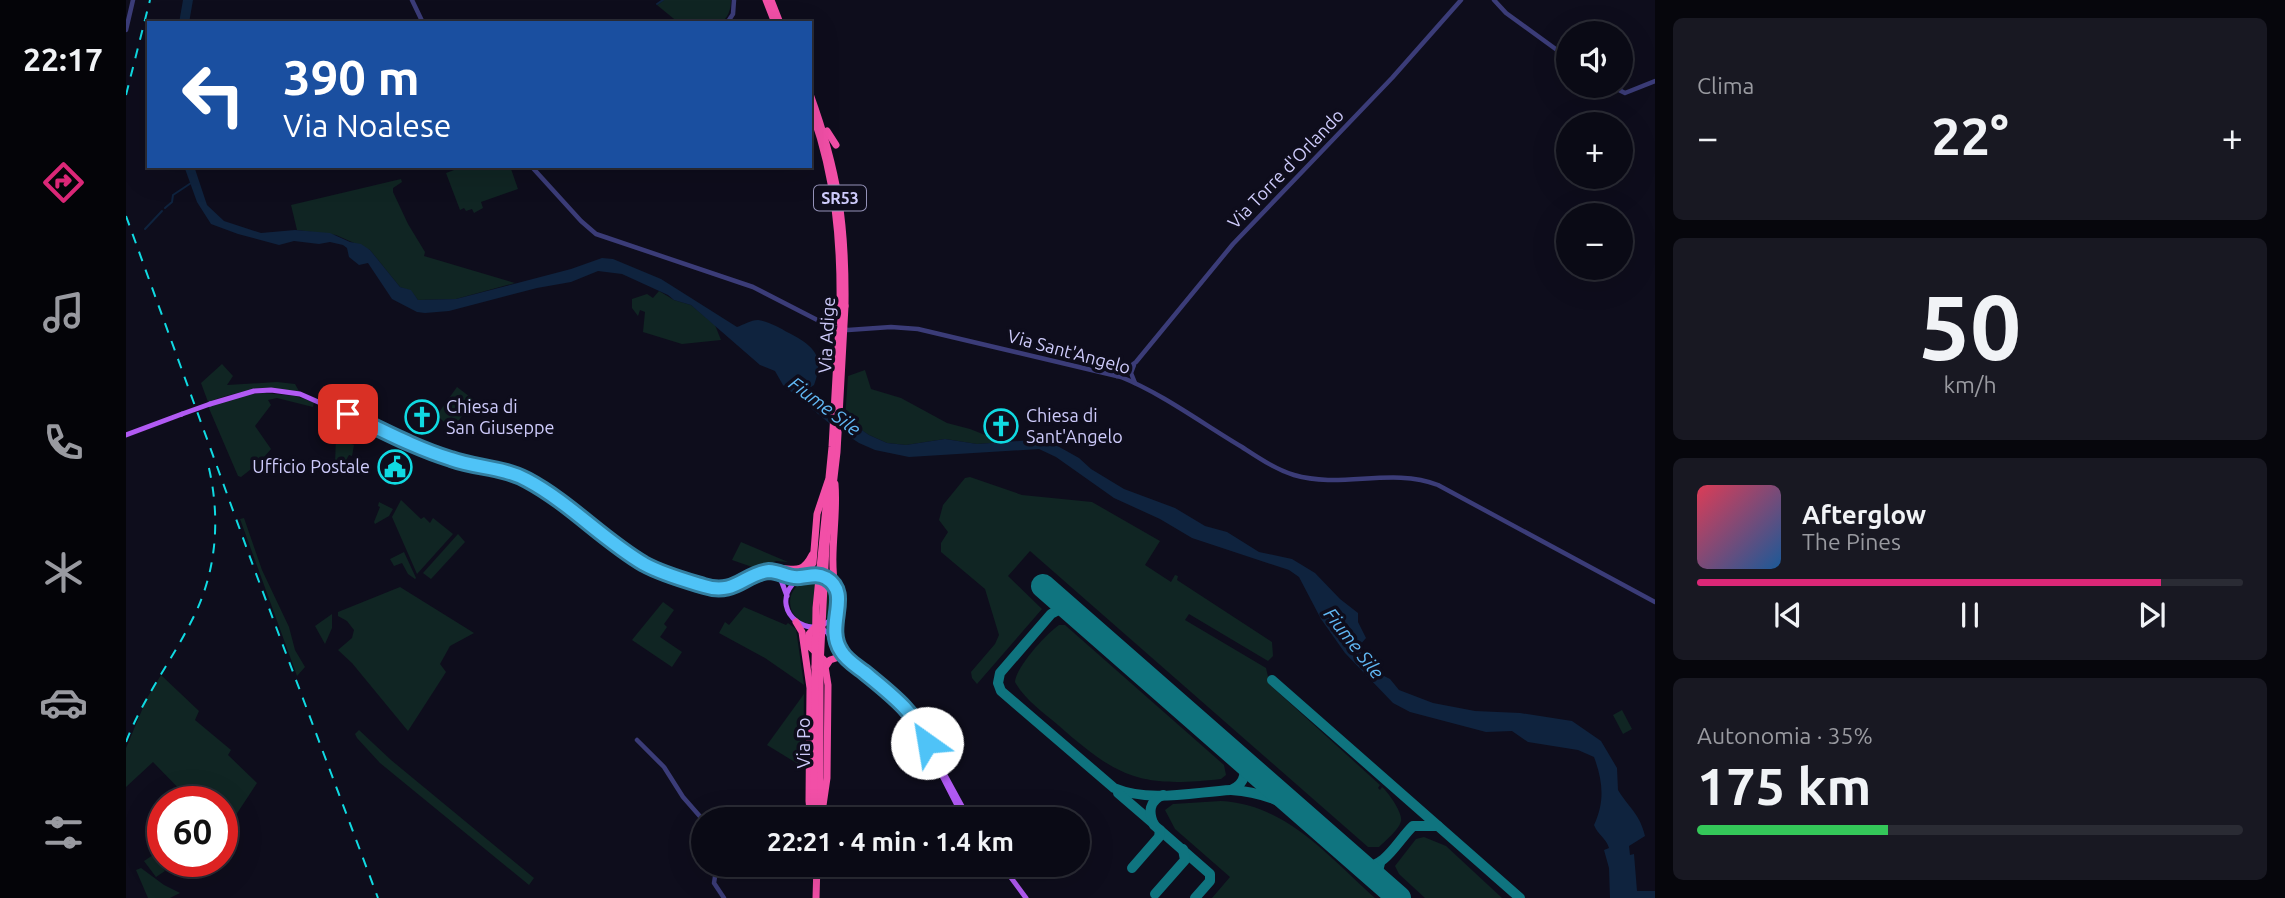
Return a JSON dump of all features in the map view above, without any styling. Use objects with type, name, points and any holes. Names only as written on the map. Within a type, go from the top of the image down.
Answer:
[{"type":"highway","points":[[765,0],[776,20]]},
{"type":"highway","points":[[771,0],[776,20]]},
{"type":"highway","points":[[812,105],[836,145]]},
{"type":"highway","name":"Via Adige","points":[[812,105],[828,166],[838,229],[842,306]]},
{"type":"highway","name":"Via Adige","points":[[812,105],[831,155],[839,191],[845,246],[832,477],[817,595],[820,667]]},
{"type":"highway","points":[[827,185],[838,229]]},
{"type":"highway","points":[[803,577],[813,563],[817,514],[832,477]]},
{"type":"highway","points":[[832,477],[837,500],[832,566],[835,587]]},
{"type":"highway","points":[[768,571],[774,568],[792,571],[803,568],[813,551]]},
{"type":"highway","points":[[796,622],[802,632],[809,668],[809,801],[812,807]]},
{"type":"highway","points":[[817,627],[809,634],[809,646],[824,660],[820,667]]},
{"type":"highway","points":[[820,667],[839,657]]},
{"type":"highway","name":"Via Po","points":[[817,807],[820,667]]},
{"type":"highway","points":[[813,898],[814,877]]},
{"type":"main road","points":[[126,433],[254,391],[271,390],[300,394],[446,458],[523,478],[545,491],[645,565],[717,589],[732,589],[770,574],[781,580],[787,596],[787,609],[796,622],[828,633],[839,657],[897,707],[922,741],[924,764],[941,775],[959,807]]},
{"type":"main road","points":[[717,589],[736,586],[768,571],[790,577],[811,575],[825,578],[835,587],[839,600],[834,633],[842,653],[900,704],[933,752],[960,807]]},
{"type":"main road","points":[[787,596],[792,585],[803,577]]},
{"type":"main road","points":[[817,627],[835,615]]},
{"type":"main road","points":[[923,756],[926,752],[933,752]]},
{"type":"main road","points":[[931,767],[937,761]]},
{"type":"main road","points":[[1011,877],[1026,898]]},
{"type":"street","points":[[412,0],[422,21]]},
{"type":"street","points":[[728,21],[733,14],[734,0]]},
{"type":"street","name":"Via Torre d'Orlando","points":[[1117,376],[1128,371],[1233,244],[1392,78],[1461,0]]},
{"type":"street","points":[[1494,0],[1506,13],[1556,49]]},
{"type":"street","points":[[126,30],[133,2]]},
{"type":"street","points":[[1633,90],[1655,80]]},
{"type":"street","name":"Via Sant'Angelo","points":[[533,168],[596,234],[753,287],[824,324],[848,330],[891,327],[918,329],[1117,376],[1135,383],[1282,470],[1320,480],[1406,478],[1428,481],[1655,602]]},
{"type":"street","points":[[1125,379],[1128,371]]},
{"type":"street","points":[[1128,371],[1135,383]]},
{"type":"street","points":[[637,740],[664,766],[692,807]]},
{"type":"street","points":[[715,877],[714,883],[724,898]]},
{"type":"green space","points":[[664,0],[731,0],[729,13],[723,21],[677,21],[657,5]]},
{"type":"green space","points":[[460,168],[511,168],[518,189],[481,202],[483,208],[474,213],[472,209],[460,210],[446,173]]},
{"type":"green space","points":[[401,179],[402,182],[393,188],[393,192],[425,252],[424,256],[515,283],[456,299],[418,300],[411,291],[400,287],[370,250],[336,235],[297,230],[291,205]]},
{"type":"green space","points":[[659,291],[674,300],[691,305],[715,325],[721,340],[682,344],[643,332],[645,312],[640,310],[638,316],[632,308],[632,299],[647,294],[653,298]]},
{"type":"green space","points":[[222,364],[233,376],[227,385],[277,382],[295,384],[300,393],[253,390],[208,402],[201,383]]},
{"type":"green space","points":[[865,370],[871,389],[901,398],[947,423],[1003,442],[977,444],[945,439],[906,445],[887,443],[869,435],[845,419],[848,376]]},
{"type":"green space","points":[[457,387],[474,400],[450,432],[444,428],[446,424],[437,415]]},
{"type":"green space","points":[[264,393],[295,396],[314,402],[313,407],[277,398],[268,400],[271,405],[255,426],[271,449],[241,477],[238,476],[208,406],[244,395]]},
{"type":"green space","points":[[336,438],[354,445],[352,456],[349,455],[342,467],[335,463]]},
{"type":"green space","points":[[970,477],[1022,495],[1092,502],[1160,541],[1145,565],[1171,582],[1175,575],[1178,576],[1177,580],[1272,642],[1273,656],[1268,661],[1189,614],[1185,620],[1266,668],[1270,685],[1380,785],[1380,790],[1382,787],[1388,793],[1401,817],[1395,832],[1379,847],[1368,847],[1030,551],[1008,576],[1042,609],[977,684],[971,672],[995,644],[999,635],[985,589],[941,552],[941,543],[948,532],[939,520],[943,505],[965,478]]},
{"type":"green space","points":[[401,500],[421,519],[424,517],[430,523],[433,518],[453,534],[417,574],[392,517]]},
{"type":"green space","points":[[379,502],[393,509],[389,516],[375,524],[380,507]]},
{"type":"green space","points":[[244,518],[262,570],[289,627],[295,650],[305,667],[297,676],[240,519]]},
{"type":"green space","points":[[458,534],[465,542],[431,579],[423,573]]},
{"type":"green space","points":[[741,542],[788,562],[776,561],[758,569],[732,560]]},
{"type":"green space","points":[[404,552],[415,579],[408,574],[402,563],[394,566],[390,559]]},
{"type":"green space","points":[[812,580],[828,586],[834,602],[828,618],[812,624],[796,618],[790,602],[796,586]]},
{"type":"green space","points":[[400,587],[474,633],[450,646],[440,664],[446,672],[408,731],[338,650],[352,638],[354,630],[347,621],[338,616],[338,612]]},
{"type":"green space","points":[[663,602],[674,610],[664,624],[667,627],[660,637],[682,652],[672,667],[632,640]]},
{"type":"green space","points":[[744,607],[786,625],[788,623],[796,629],[804,685],[765,658],[719,633],[725,622],[729,625]]},
{"type":"green space","points":[[332,614],[332,628],[325,644],[315,626]]},
{"type":"green space","points":[[1059,625],[1065,625],[1224,765],[1226,775],[1221,779],[1170,782],[1132,775],[1097,757],[1035,705],[1015,682],[1020,668],[1032,651]]},
{"type":"green space","points":[[161,675],[199,711],[195,720],[231,750],[228,755],[257,783],[238,812],[238,786],[176,786],[153,762],[126,787],[126,748],[147,698]]},
{"type":"green space","points":[[804,694],[803,767],[767,745]]},
{"type":"green space","points":[[1622,710],[1632,729],[1623,734],[1613,715]]},
{"type":"green space","points":[[359,730],[391,760],[534,878],[529,885],[380,763],[357,738],[355,734]]},
{"type":"green space","points":[[1221,801],[1244,804],[1286,822],[1324,851],[1375,898],[1212,898],[1230,877],[1175,829],[1165,810],[1173,804]]},
{"type":"green space","points":[[1424,837],[1446,846],[1502,898],[1425,898],[1399,874],[1395,866],[1416,839]]},
{"type":"green space","points":[[141,868],[147,872],[147,877],[153,877],[180,893],[170,898],[148,898],[136,870]]},
{"type":"water","points":[[183,0],[193,0],[189,21],[179,21]]},
{"type":"water","name":"Fiume Sile","points":[[185,168],[195,168],[207,205],[224,221],[261,233],[295,230],[330,233],[361,244],[370,250],[400,287],[411,290],[418,300],[456,299],[571,269],[602,258],[613,259],[661,279],[737,327],[758,320],[778,327],[805,343],[818,359],[814,385],[808,389],[869,435],[887,443],[906,445],[945,439],[977,444],[1045,439],[1079,458],[1091,469],[1124,489],[1175,508],[1205,526],[1227,532],[1259,552],[1292,559],[1315,573],[1358,613],[1358,622],[1366,638],[1359,646],[1363,655],[1399,690],[1433,703],[1475,711],[1520,713],[1572,721],[1601,741],[1617,768],[1618,790],[1637,817],[1645,836],[1629,846],[1630,855],[1634,854],[1637,891],[1655,891],[1655,898],[1610,898],[1609,868],[1604,850],[1609,848],[1594,825],[1602,791],[1594,757],[1578,750],[1528,742],[1512,731],[1486,732],[1410,712],[1393,703],[1345,653],[1321,619],[1299,577],[1289,570],[1192,538],[1160,519],[1114,498],[1056,457],[1039,449],[909,457],[875,450],[829,423],[783,385],[775,371],[760,365],[691,305],[674,300],[622,274],[598,271],[571,282],[449,311],[417,312],[392,299],[368,263],[359,265],[349,257],[347,248],[343,245],[294,241],[279,245],[238,234],[211,224],[197,202]]},
{"type":"waterway","points":[[657,4],[663,0]]},
{"type":"waterway","points":[[165,208],[172,202],[173,195],[191,183]]},
{"type":"waterway","points":[[145,229],[162,211]]},
{"type":"taxiway","points":[[1077,616],[1064,610],[1051,614],[1000,673],[998,683],[1001,691],[1114,788],[1157,796],[1231,790]]},
{"type":"taxiway","points":[[1272,680],[1520,898]]},
{"type":"taxiway","points":[[1239,757],[1244,776],[1240,784],[1231,790],[1272,798],[1308,818]]},
{"type":"taxiway","points":[[1118,793],[1154,824]]},
{"type":"taxiway","points":[[1163,795],[1155,800],[1151,807],[1154,825],[1210,874],[1210,881],[1195,898]]},
{"type":"taxiway","points":[[1363,866],[1371,866],[1385,858],[1413,826],[1438,826]]},
{"type":"taxiway","points":[[1132,868],[1159,837],[1160,830]]},
{"type":"taxiway","points":[[1155,894],[1185,860],[1183,849]]},
{"type":"taxiway","points":[[1380,863],[1380,881]]},
{"type":"runway","points":[[1043,586],[1399,898]]},
{"type":"railway","points":[[126,95],[150,0]]},
{"type":"railway","points":[[126,216],[378,898]]},
{"type":"railway","points":[[126,742],[192,620],[207,583],[215,524],[208,464]]},
{"type":"place","name":"Chiesa di San Giuseppe","points":[[422,417]]},
{"type":"place","name":"Chiesa di Sant'Angelo","points":[[1001,426]]},
{"type":"place","name":"Ufficio Postale","points":[[395,467]]},
{"type":"route","points":[[348,414],[446,458],[523,478],[545,491],[645,565],[664,573],[717,589],[736,586],[768,571],[790,577],[818,575],[825,578],[838,593],[834,633],[842,653],[896,699],[927,743]]}]
